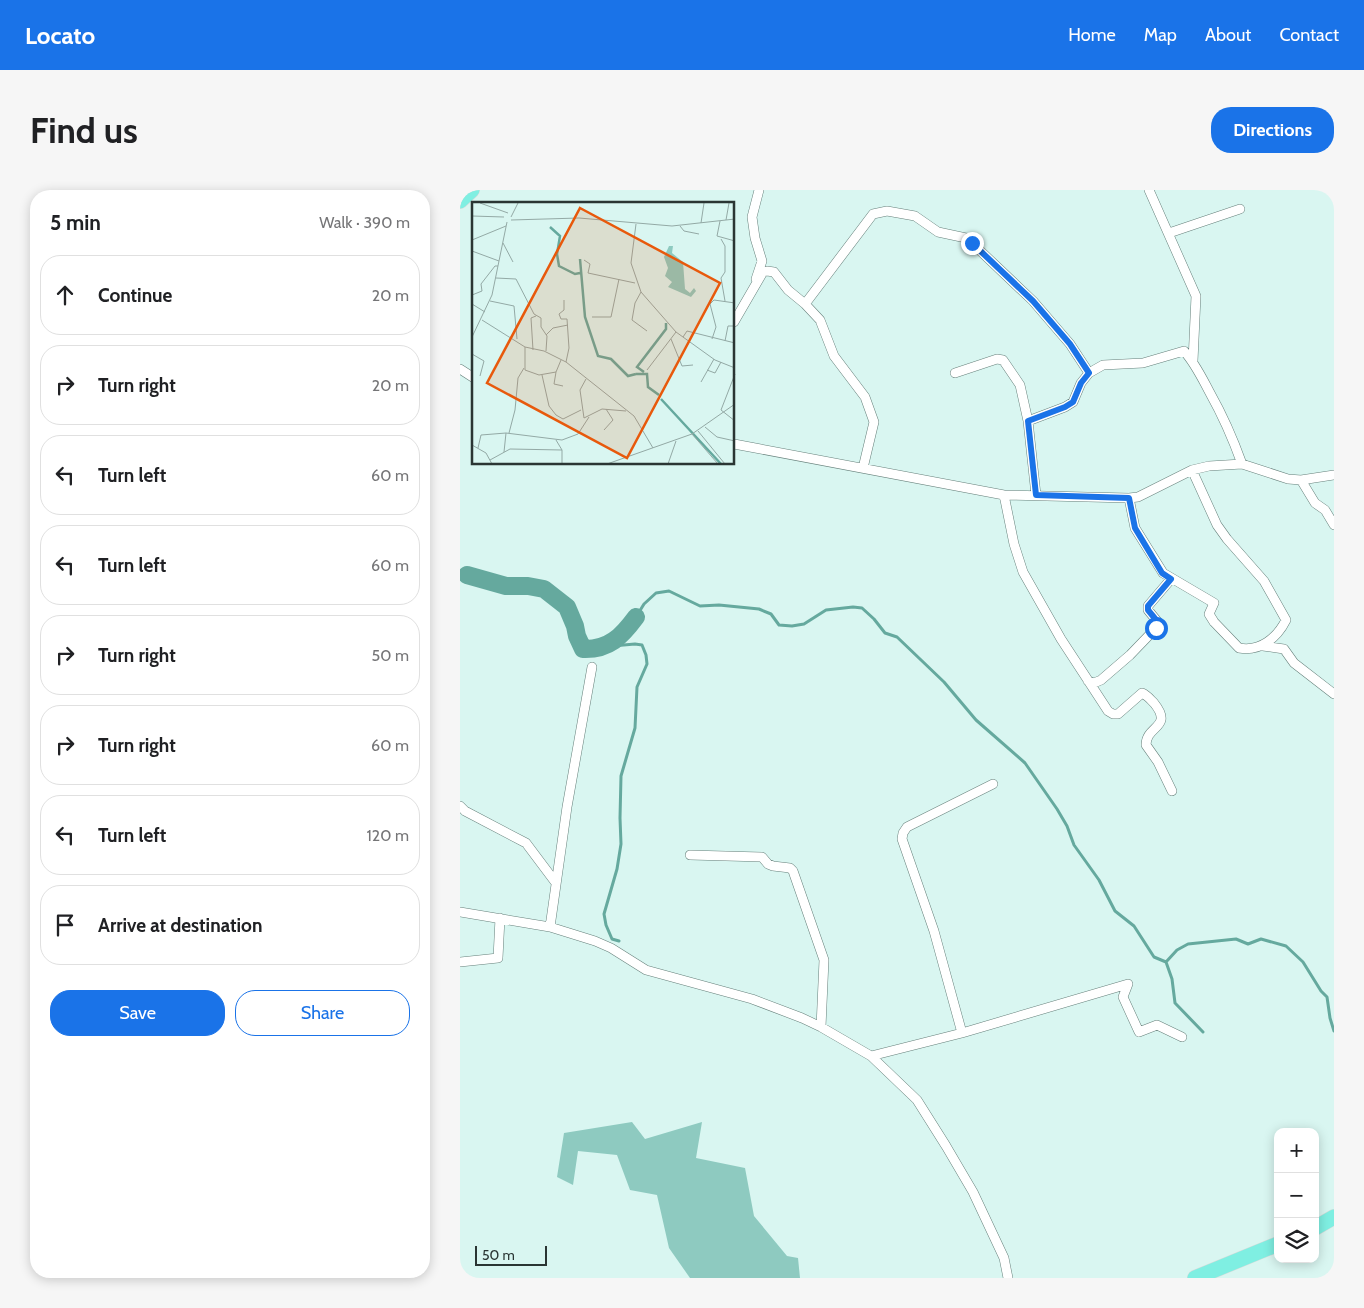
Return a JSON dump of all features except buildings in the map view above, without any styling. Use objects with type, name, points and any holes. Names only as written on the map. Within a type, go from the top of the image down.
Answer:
[{"type":"main road","points":[[460,201],[472,190]]},
{"type":"main road","points":[[1319,1226],[1334,1218]]},
{"type":"main road","points":[[1195,1278],[1274,1246]]},
{"type":"street","points":[[752,292],[762,260],[755,238],[752,217],[759,190]]},
{"type":"street","points":[[1150,190],[1196,296],[1193,361]]},
{"type":"street","points":[[1168,234],[1240,209]]},
{"type":"street","points":[[805,304],[873,214],[887,211],[915,216],[938,232],[966,238],[972,243],[1033,301],[1070,344],[1089,373]]},
{"type":"street","points":[[735,320],[763,272],[770,271],[774,272],[788,290],[820,320],[834,356],[865,397],[872,411],[874,422],[863,468]]},
{"type":"street","points":[[1028,421],[1073,402],[1081,383],[1089,373],[1103,365],[1143,363],[1184,351],[1193,361],[1232,435],[1242,464]]},
{"type":"street","points":[[955,373],[997,359],[1003,360],[1020,385],[1028,421],[1036,495]]},
{"type":"street","points":[[460,369],[472,377]]},
{"type":"street","points":[[735,444],[1004,495],[1138,497],[1192,470],[1209,466],[1242,464],[1288,479],[1301,480],[1334,475]]},
{"type":"street","points":[[1129,498],[1138,532],[1162,573],[1214,603],[1209,614],[1214,622],[1239,648],[1255,649],[1263,646],[1283,626],[1286,620],[1264,581],[1217,525],[1192,470]]},
{"type":"street","points":[[1301,480],[1315,503],[1324,510],[1334,525]]},
{"type":"street","points":[[1004,495],[1014,544],[1023,572],[1061,639],[1108,711],[1118,714],[1142,693],[1148,696],[1159,710],[1162,718],[1148,737],[1146,745],[1158,762],[1172,791]]},
{"type":"street","points":[[1088,681],[1101,680],[1130,655],[1156,628],[1157,621],[1148,610],[1148,606],[1171,579]]},
{"type":"street","points":[[1263,646],[1284,649],[1294,663],[1334,694]]},
{"type":"street","points":[[550,927],[567,807],[592,667]]},
{"type":"street","points":[[962,1033],[934,931],[902,838],[902,833],[907,827],[992,784]]},
{"type":"street","points":[[460,806],[465,811],[526,843],[556,883]]},
{"type":"street","points":[[690,855],[762,857],[768,864],[790,868],[824,960],[821,1027]]},
{"type":"street","points":[[460,912],[550,927],[595,941],[611,948],[646,970],[752,999],[802,1018],[871,1056],[917,1100],[946,1146],[973,1192],[1004,1258],[1008,1278]]},
{"type":"street","points":[[460,962],[498,958],[500,918]]},
{"type":"street","points":[[871,1056],[962,1033],[1128,984],[1123,996],[1139,1032],[1157,1025],[1182,1037]]},
{"type":"green space","points":[[632,1122],[645,1139],[702,1122],[696,1158],[745,1168],[754,1216],[787,1256],[798,1258],[800,1278],[690,1278],[669,1248],[657,1195],[630,1190],[617,1155],[578,1151],[573,1185],[557,1177],[564,1133]]},
{"type":"waterway","points":[[467,575],[506,586],[528,586],[544,589],[567,607],[583,649],[600,647],[614,641],[636,617]]},
{"type":"waterway","points":[[636,617],[644,604],[656,593],[669,591],[700,606],[719,605],[759,609],[771,614],[779,625],[792,626],[804,624],[826,610],[862,608],[885,633],[897,637],[944,682],[976,720],[1025,763],[1057,809],[1067,826],[1074,845],[1099,880],[1115,911],[1134,926],[1154,957],[1166,962],[1172,979],[1175,1003],[1203,1032]]},
{"type":"waterway","points":[[601,647],[642,645],[647,664],[637,687],[635,728],[621,776],[621,844],[617,869],[604,914],[612,939],[619,941]]},
{"type":"waterway","points":[[1166,962],[1177,950],[1188,944],[1236,939],[1248,944],[1261,939],[1286,946],[1303,962],[1321,991],[1327,997],[1334,1031]]},
{"type":"route","points":[[972,243],[1033,301],[1070,344],[1089,373],[1081,383],[1073,402],[1028,421],[1036,495],[1129,498],[1135,528],[1162,573],[1171,579],[1148,606],[1148,610],[1157,621],[1156,628]]}]
